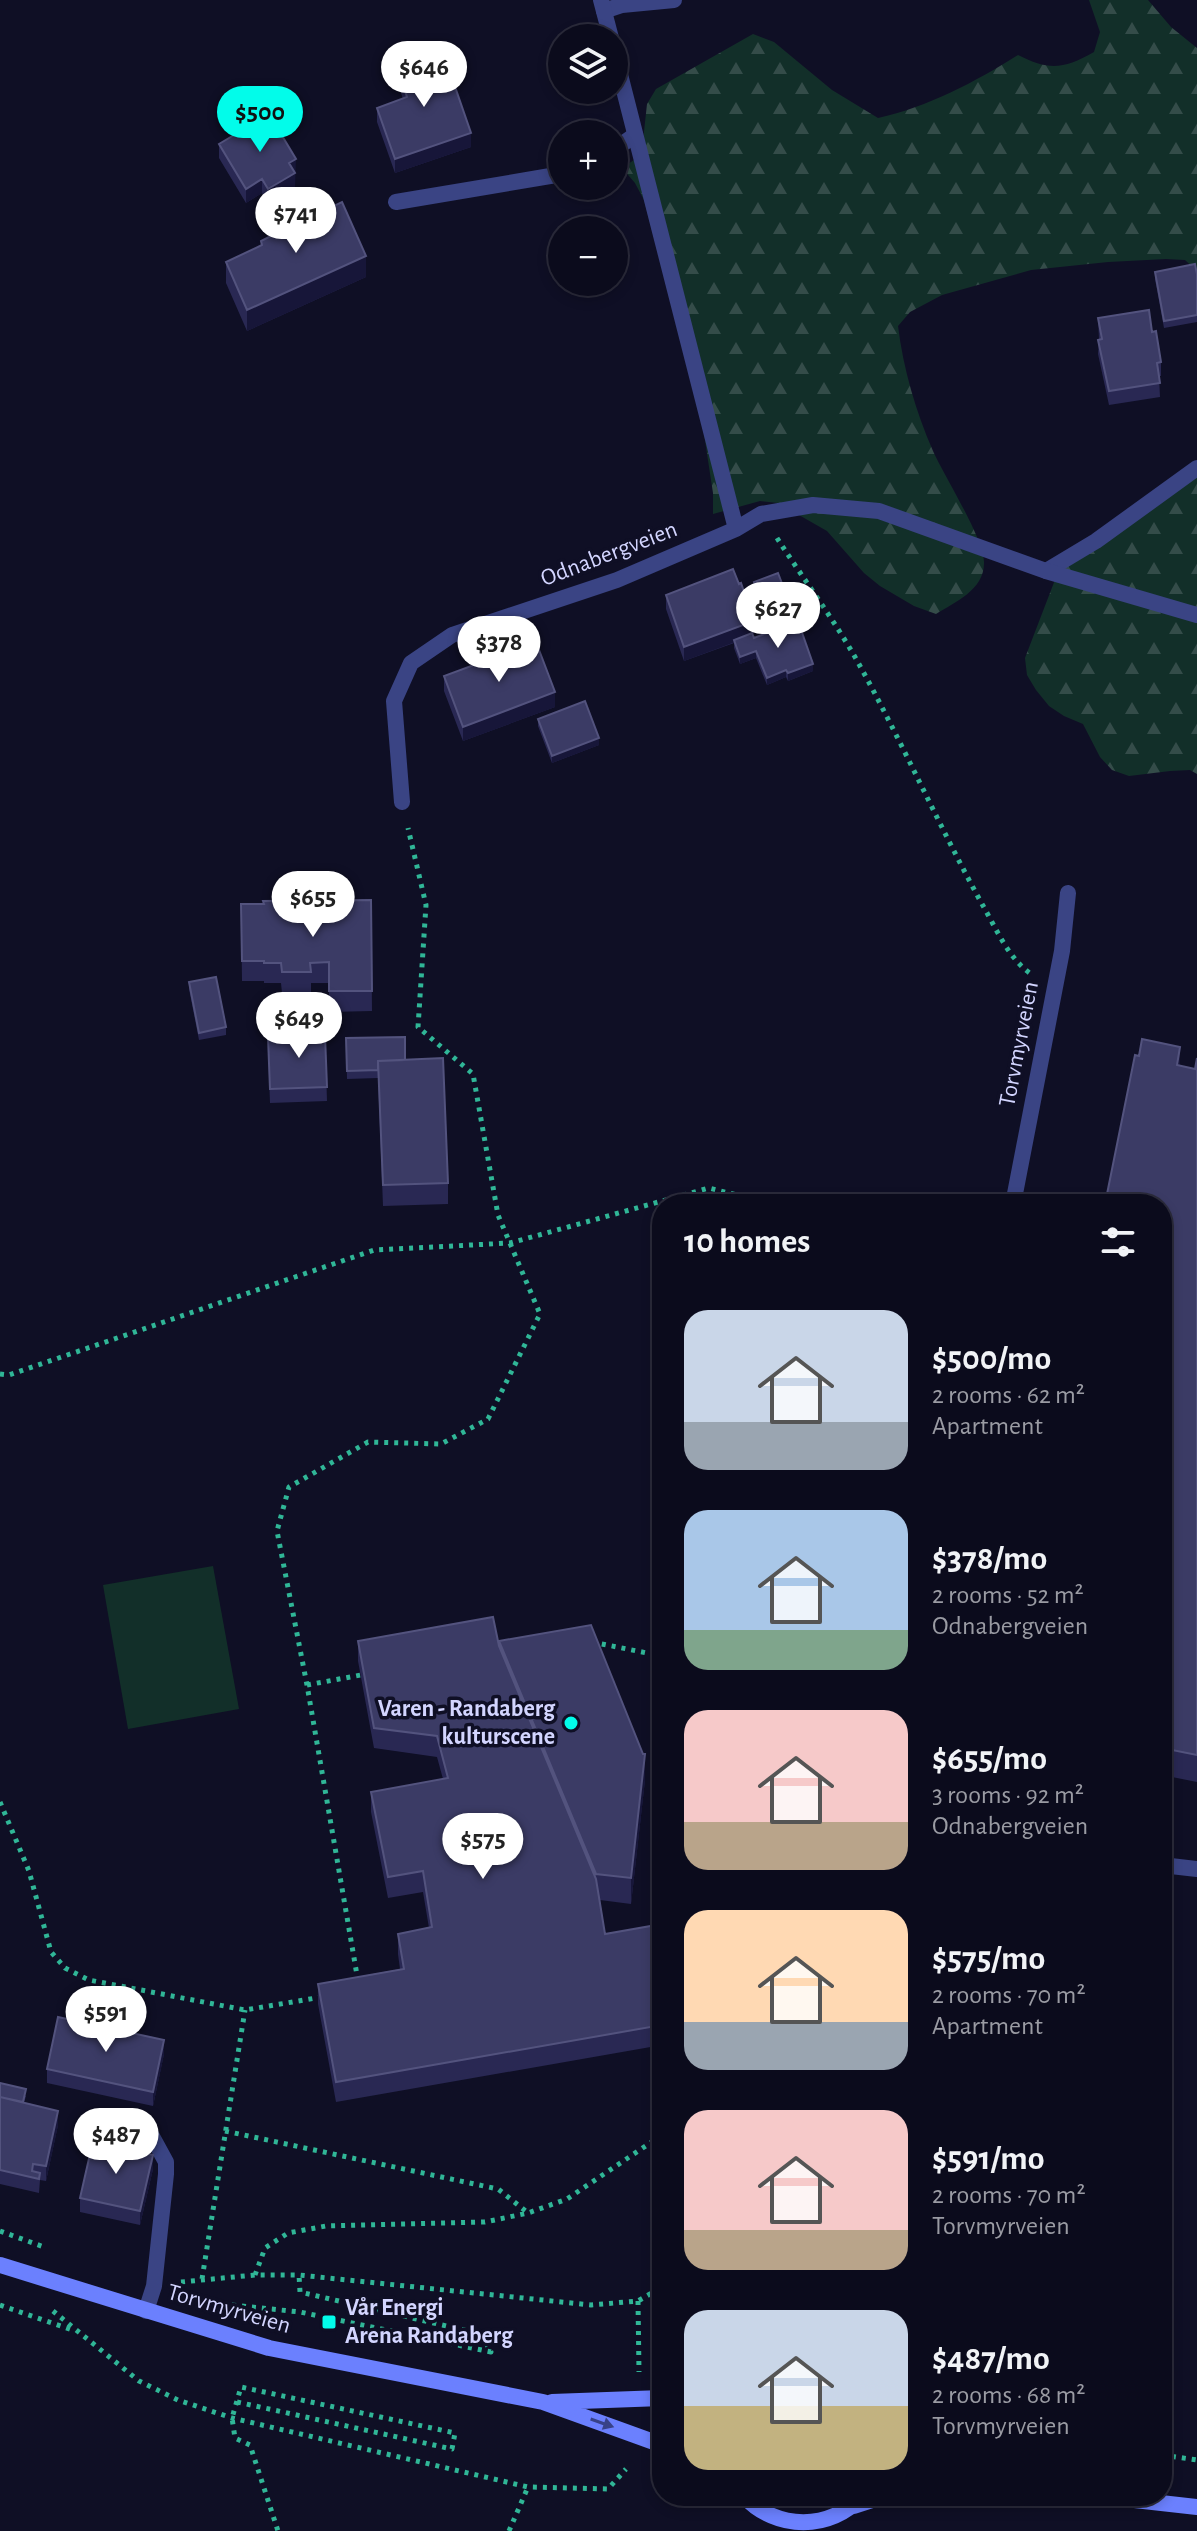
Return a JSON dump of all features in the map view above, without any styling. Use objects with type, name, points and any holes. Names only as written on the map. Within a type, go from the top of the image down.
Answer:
[{"type":"main road","name":"Torvmyrveien","points":[[0,2265],[269,2348],[543,2402],[652,2441]]},
{"type":"main road","name":"Torvmyrveien","points":[[543,2402],[652,2398]]},
{"type":"main road","points":[[1172,2498],[1197,2505]]},
{"type":"main road","points":[[1172,2503],[1197,2505]]},
{"type":"main road","points":[[755,2506],[781,2521],[802,2524],[822,2522],[850,2506]]},
{"type":"street","points":[[603,5],[674,0]]},
{"type":"street","points":[[627,104],[736,529]]},
{"type":"street","points":[[628,140],[635,135]]},
{"type":"street","points":[[396,202],[548,176]]},
{"type":"street","points":[[1046,571],[1096,541],[1197,468]]},
{"type":"street","name":"Odnabergveien","points":[[402,802],[394,701],[411,663],[452,635],[617,580],[736,529],[761,514],[813,505],[879,511],[1046,571],[1197,615]]},
{"type":"street","name":"Torvmyrveien","points":[[1015,1194],[1062,951],[1068,893]]},
{"type":"street","points":[[1172,1866],[1197,1869]]},
{"type":"street","points":[[146,2311],[154,2286],[166,2162],[148,2129]]},
{"type":"path","points":[[761,514],[858,662],[957,859],[1006,946],[1024,969],[1035,977],[1056,982]]},
{"type":"path","points":[[359,1990],[307,1685],[277,1531],[289,1487],[368,1442],[441,1444],[488,1419],[540,1314],[498,1215],[473,1074],[418,1027],[426,905],[402,802]]},
{"type":"path","points":[[687,1194],[709,1188],[733,1194]]},
{"type":"path","points":[[0,1374],[9,1375],[374,1250],[510,1243],[652,1204]]},
{"type":"path","points":[[581,1640],[652,1654]]},
{"type":"path","points":[[307,1685],[369,1674]]},
{"type":"path","points":[[0,1802],[29,1871],[51,1952],[65,1968],[89,1980],[245,2010],[331,1995]]},
{"type":"path","points":[[202,2279],[245,2010]]},
{"type":"path","points":[[225,2131],[498,2189],[528,2213]]},
{"type":"path","points":[[255,2275],[265,2248],[288,2233],[326,2226],[485,2222],[528,2213],[567,2199],[652,2142]]},
{"type":"path","points":[[154,2286],[202,2279],[299,2275],[591,2305],[638,2301],[652,2293]]},
{"type":"path","points":[[224,2305],[300,2312],[491,2352],[481,2334],[300,2292],[299,2275]]},
{"type":"path","points":[[638,2301],[639,2374]]},
{"type":"path","points":[[0,2305],[82,2334],[139,2381],[178,2400],[232,2418],[528,2487],[608,2489],[626,2469]]},
{"type":"path","points":[[237,2402],[452,2449],[455,2433],[241,2387],[232,2418],[235,2438],[250,2445],[278,2531]]},
{"type":"path","points":[[1172,2456],[1197,2460]]},
{"type":"path","points":[[509,2531],[528,2487]]},
{"type":"green space","points":[[1089,0],[1148,0],[1171,27],[1197,48],[1197,271],[1185,260],[1166,259],[1031,270],[942,295],[910,312],[898,326],[907,374],[921,421],[983,553],[983,572],[974,588],[936,614],[914,606],[880,586],[864,573],[827,531],[778,503],[760,501],[713,514],[713,493],[701,414],[644,200],[628,175],[628,164],[637,158],[643,141],[647,104],[656,89],[753,34],[774,42],[832,90],[878,118],[951,92],[1018,55],[1048,66],[1074,62],[1094,52],[1100,32]]},
{"type":"green space","points":[[1197,474],[1197,774],[1190,770],[1129,776],[1112,770],[1100,757],[1083,724],[1049,706],[1027,675],[1025,658],[1058,572]]},
{"type":"green space","points":[[213,1566],[239,1709],[128,1729],[103,1585]]},
{"type":"building","points":[[438,52],[449,82],[453,81],[471,133],[395,159],[377,108],[407,97],[397,66]]},
{"type":"building","points":[[269,114],[296,159],[289,163],[295,173],[268,189],[262,179],[246,189],[219,144]]},
{"type":"building","points":[[342,202],[366,256],[247,310],[226,262],[262,245],[261,241],[277,233],[271,222],[290,213],[296,224]]},
{"type":"building","points":[[1195,264],[1197,315],[1164,321],[1155,272]]},
{"type":"building","points":[[1149,310],[1161,362],[1157,363],[1160,383],[1109,391],[1098,340],[1102,339],[1098,318]]},
{"type":"building","points":[[733,569],[754,621],[684,647],[666,595]]},
{"type":"building","points":[[778,573],[796,620],[772,629],[754,582]]},
{"type":"building","points":[[798,621],[813,664],[767,678],[756,651],[740,657],[734,640],[752,633],[754,638]]},
{"type":"building","points":[[536,642],[555,692],[463,727],[444,676]]},
{"type":"building","points":[[585,701],[599,738],[552,756],[538,719]]},
{"type":"building","points":[[371,900],[372,991],[329,991],[329,962],[310,963],[311,972],[282,972],[281,963],[242,961],[241,904]]},
{"type":"building","points":[[216,977],[226,1027],[199,1033],[189,982]]},
{"type":"building","points":[[323,1025],[327,1087],[270,1089],[268,1037],[301,1036],[301,1026]]},
{"type":"building","points":[[405,1037],[405,1060],[378,1061],[378,1070],[347,1071],[346,1038]]},
{"type":"building","points":[[1142,1039],[1180,1047],[1177,1065],[1195,1069],[1197,1058],[1197,1755],[1172,1750],[1172,1194],[1107,1194],[1135,1055],[1139,1056]]},
{"type":"building","points":[[443,1058],[448,1183],[383,1185],[378,1061]]},
{"type":"building","points":[[493,1617],[499,1646],[596,1879],[605,1934],[652,1926],[652,2027],[336,2082],[318,1984],[404,1969],[398,1934],[432,1927],[423,1871],[388,1877],[371,1792],[448,1778],[437,1736],[374,1728],[358,1641]]},
{"type":"building","name":"Varen - Randaberg kulturscene","points":[[591,1625],[645,1754],[631,1878],[596,1874],[499,1641]]},
{"type":"building","points":[[58,2017],[164,2040],[153,2092],[47,2069]]},
{"type":"building","points":[[0,2083],[26,2089],[23,2102],[0,2097]]},
{"type":"building","points":[[0,2097],[58,2111],[46,2166],[33,2164],[32,2171],[40,2173],[39,2179],[0,2170]]},
{"type":"building","points":[[93,2126],[132,2134],[129,2149],[93,2141],[92,2148],[88,2147]]},
{"type":"building","points":[[93,2141],[153,2155],[140,2211],[80,2198]]},
{"type":"place","name":"Varen - Randaberg kulturscene","points":[[571,1723]]},
{"type":"place","name":"Vår Energi Arena Randaberg","points":[[329,2322]]}]
